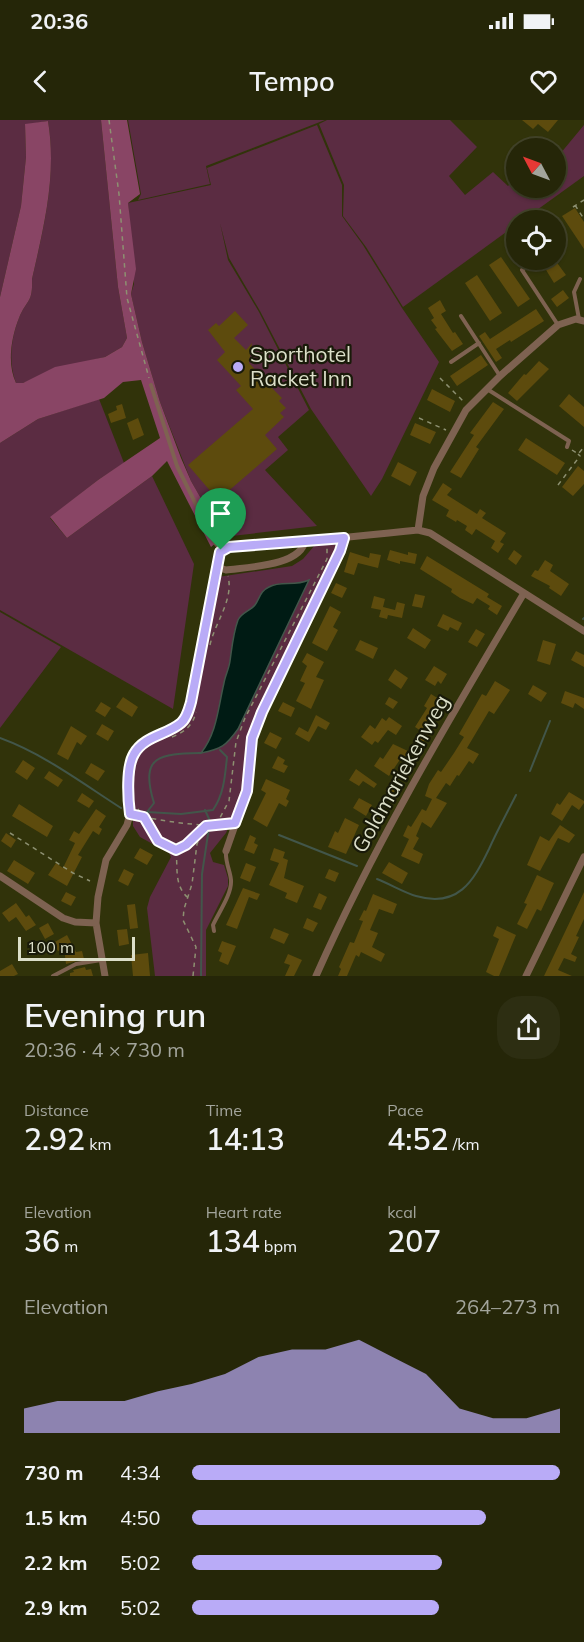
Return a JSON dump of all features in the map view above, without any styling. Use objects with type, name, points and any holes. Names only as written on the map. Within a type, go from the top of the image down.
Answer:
[{"type":"street","points":[[418,530],[423,496],[434,468],[469,407],[558,325],[565,321],[581,320]]},
{"type":"street","points":[[105,976],[96,923],[98,897],[106,860],[127,825],[130,814],[130,765],[133,755],[147,741],[181,723],[186,716],[191,702],[221,550],[229,547],[418,530],[430,533],[584,631]]},
{"type":"street","points":[[226,851],[247,791],[252,738],[344,538]]},
{"type":"street","points":[[219,566],[226,570],[264,565],[295,557],[302,550],[305,540]]},
{"type":"street","name":"Goldmariekenweg","points":[[316,976],[345,910],[395,816],[449,719],[524,593]]},
{"type":"street","points":[[526,976],[584,857]]},
{"type":"street","points":[[0,876],[63,918],[75,922],[96,923]]},
{"type":"lane","points":[[522,270],[558,325]]},
{"type":"lane","points":[[580,279],[574,292],[581,320]]},
{"type":"lane","points":[[461,316],[500,376]]},
{"type":"lane","points":[[451,362],[479,343]]},
{"type":"lane","points":[[151,385],[177,466],[215,543],[221,550]]},
{"type":"lane","points":[[486,389],[569,441],[567,447]]},
{"type":"lane","points":[[214,931],[213,925],[231,887],[231,877],[225,861],[226,851]]},
{"type":"lane","points":[[53,976],[76,964],[102,960]]},
{"type":"path","points":[[109,120],[119,194],[128,298],[151,385]]},
{"type":"path","points":[[584,200],[574,206],[584,219]]},
{"type":"path","points":[[440,378],[469,407]]},
{"type":"path","points":[[419,418],[453,433]]},
{"type":"path","points":[[567,447],[578,454]]},
{"type":"path","points":[[558,485],[584,447]]},
{"type":"path","points":[[130,814],[206,826],[235,823]]},
{"type":"path","points":[[144,817],[158,841],[176,850]]},
{"type":"path","points":[[176,850],[186,845],[206,826]]},
{"type":"path","points":[[193,976],[196,946],[183,920],[192,884],[197,844],[206,826]]},
{"type":"path","points":[[10,833],[90,881]]},
{"type":"path","points":[[176,850],[178,882],[187,897]]},
{"type":"shaded area","points":[[0,120],[101,120],[118,287],[127,338],[122,347],[105,357],[23,383],[16,383],[11,359],[12,342],[19,318],[32,293],[32,279],[48,200],[50,141],[48,121],[25,125],[26,157],[21,206],[0,297]]},
{"type":"shaded area","points":[[101,120],[127,120],[140,194],[128,203],[136,269],[131,294],[142,342],[160,402],[181,458],[191,481],[223,537],[211,547],[167,461],[152,476],[67,538],[50,517],[98,480],[160,438],[141,380],[123,382],[104,398],[38,419],[0,443],[0,297],[21,206],[26,157],[25,124],[48,121],[51,161],[48,200],[32,279],[32,293],[19,318],[12,342],[11,359],[16,383],[23,383],[55,367],[105,357],[122,347],[127,338],[118,287]]},
{"type":"shaded area","points":[[128,120],[325,120],[206,166],[210,184],[138,200],[141,194]]},
{"type":"shaded area","points":[[327,120],[450,120],[477,147],[449,176],[465,195],[493,172],[506,184],[506,198],[554,198],[537,210],[506,210],[506,232],[403,307],[366,247],[343,216],[344,185],[319,124]]},
{"type":"shaded area","points":[[317,125],[342,185],[342,216],[439,362],[382,479],[371,496],[311,409],[260,311],[229,258],[220,223],[228,260],[259,312],[309,410],[278,437],[288,450],[265,470],[317,526],[223,537],[191,481],[160,402],[142,342],[131,294],[134,284],[128,203],[211,185],[207,168]]},
{"type":"shaded area","points":[[584,125],[584,176],[566,189],[566,147]]},
{"type":"shaded area","points":[[99,399],[124,463],[98,480],[50,518],[67,538],[152,476],[194,564],[173,709],[0,610],[0,443],[38,419]]},
{"type":"shaded area","points":[[333,544],[338,550],[286,655],[250,736],[243,790],[226,833],[210,853],[213,862],[224,865],[228,886],[206,930],[206,976],[155,976],[147,908],[150,897],[171,857],[169,853],[140,837],[133,826],[133,774],[138,756],[159,730],[182,721],[190,714],[196,699],[218,577],[292,566],[303,559],[315,545]]},
{"type":"shaded area","points":[[0,612],[61,647],[0,728]]},
{"type":"water","points":[[309,580],[238,729],[222,746],[201,753],[216,720],[239,618],[255,605],[262,593],[269,587]]},
{"type":"building","points":[[522,120],[558,120],[548,132],[538,124],[533,129]]},
{"type":"building","points":[[575,208],[584,222],[584,249],[566,222],[566,214]]},
{"type":"building","points":[[501,257],[506,264],[506,270],[510,270],[530,299],[518,307],[489,265]]},
{"type":"building","points":[[546,270],[562,270],[566,275],[554,283]]},
{"type":"building","points":[[477,275],[502,313],[490,321],[465,283]]},
{"type":"building","points":[[563,290],[569,298],[557,307],[551,299]]},
{"type":"building","points":[[440,300],[446,311],[441,314],[463,344],[452,351],[435,329],[437,328],[431,320],[434,318],[428,308]]},
{"type":"building","points":[[536,309],[544,321],[496,349],[502,358],[496,362],[479,336],[485,332],[490,339]]},
{"type":"building","points":[[235,311],[248,325],[234,338],[246,350],[252,343],[249,363],[265,380],[271,375],[277,381],[271,387],[282,398],[279,401],[286,408],[280,413],[284,417],[265,435],[277,449],[218,500],[188,465],[253,409],[236,390],[241,386],[217,360],[225,352],[208,330],[216,323],[219,326]]},
{"type":"building","points":[[481,355],[488,365],[457,386],[450,376]]},
{"type":"building","points":[[539,361],[549,369],[517,401],[508,393]]},
{"type":"building","points":[[432,389],[455,401],[450,412],[427,400]]},
{"type":"building","points":[[569,394],[584,407],[584,427],[559,406]]},
{"type":"building","points":[[493,402],[504,409],[476,447],[479,449],[461,478],[450,472],[474,435],[470,433]]},
{"type":"building","points":[[122,404],[126,418],[111,423],[108,414],[117,410],[116,406]]},
{"type":"building","points":[[138,418],[144,435],[133,440],[127,423]]},
{"type":"building","points":[[415,423],[436,432],[430,444],[410,435]]},
{"type":"building","points":[[526,438],[565,463],[557,475],[518,450]]},
{"type":"building","points":[[398,462],[417,472],[410,486],[391,476]]},
{"type":"building","points":[[578,466],[584,471],[584,484],[573,496],[562,487]]},
{"type":"building","points":[[443,483],[452,489],[447,495],[477,514],[480,509],[486,513],[482,518],[506,533],[500,542],[504,544],[498,553],[491,548],[495,541],[476,529],[472,535],[465,530],[467,526],[446,516],[449,510],[432,500]]},
{"type":"building","points":[[390,550],[408,555],[408,552],[417,554],[415,564],[400,561],[400,564],[387,560]]},
{"type":"building","points":[[514,550],[522,556],[516,565],[508,559]]},
{"type":"building","points":[[350,552],[369,558],[370,553],[381,555],[378,568],[358,563],[354,575],[344,572]]},
{"type":"building","points":[[427,556],[489,594],[487,597],[502,606],[497,615],[488,609],[490,606],[477,598],[473,604],[460,598],[451,592],[452,589],[420,569]]},
{"type":"building","points":[[545,560],[553,565],[550,571],[569,584],[561,596],[549,588],[550,586],[531,576],[535,570],[538,571]]},
{"type":"building","points":[[336,583],[347,588],[342,598],[331,593]]},
{"type":"building","points":[[415,594],[425,596],[422,608],[412,606]]},
{"type":"building","points":[[374,596],[385,599],[383,607],[395,610],[397,602],[405,604],[402,618],[388,615],[387,619],[379,617],[381,610],[371,608]]},
{"type":"building","points":[[330,606],[341,612],[333,627],[338,630],[327,651],[312,643]]},
{"type":"building","points":[[443,614],[462,623],[458,631],[450,627],[448,631],[437,626]]},
{"type":"building","points":[[413,628],[431,640],[425,649],[407,638]]},
{"type":"building","points":[[476,629],[485,634],[477,647],[468,642]]},
{"type":"building","points":[[360,640],[378,648],[373,659],[355,650]]},
{"type":"building","points":[[543,640],[556,644],[550,665],[537,661]]},
{"type":"building","points":[[576,651],[584,655],[584,667],[571,660]]},
{"type":"building","points":[[307,653],[324,662],[316,677],[324,680],[311,709],[296,701],[305,683],[300,681],[307,666],[302,662]]},
{"type":"building","points":[[434,666],[447,674],[441,684],[438,681],[435,686],[425,680]]},
{"type":"building","points":[[395,669],[408,678],[401,689],[388,680]]},
{"type":"building","points":[[495,681],[510,690],[494,714],[489,711],[467,748],[479,754],[473,764],[469,761],[450,786],[446,783],[436,798],[447,803],[431,828],[422,822],[416,836],[419,838],[413,849],[423,854],[419,864],[401,856],[409,839],[403,836],[408,825],[411,827],[422,809],[426,811],[432,799],[425,796],[429,784],[438,770],[441,772],[454,753],[464,737],[459,734],[482,694],[486,696]]},
{"type":"building","points":[[533,685],[547,693],[541,702],[528,694]]},
{"type":"building","points":[[565,691],[584,698],[584,709],[575,703],[573,708],[561,703]]},
{"type":"building","points":[[431,694],[439,699],[421,731],[415,727],[427,708],[424,706]]},
{"type":"building","points":[[123,697],[138,707],[132,717],[116,707]]},
{"type":"building","points":[[389,697],[398,702],[393,709],[385,704]]},
{"type":"building","points":[[101,702],[111,708],[105,717],[95,711]]},
{"type":"building","points":[[283,702],[295,708],[291,717],[278,711]]},
{"type":"building","points":[[316,715],[330,723],[326,730],[318,726],[309,742],[295,734],[299,727],[308,732]]},
{"type":"building","points":[[389,717],[402,726],[396,735],[388,730],[378,743],[375,741],[372,745],[361,737],[370,725],[375,729],[382,718],[386,721]]},
{"type":"building","points":[[102,724],[114,731],[108,741],[96,734]]},
{"type":"building","points":[[428,724],[433,727],[417,752],[411,748]]},
{"type":"building","points":[[71,726],[87,736],[81,745],[77,742],[68,760],[57,754]]},
{"type":"building","points":[[270,732],[282,738],[276,749],[264,743]]},
{"type":"building","points":[[393,744],[410,752],[404,760],[401,758],[389,776],[374,766],[380,757],[383,759]]},
{"type":"building","points":[[278,756],[285,760],[283,764],[288,766],[284,773],[272,768]]},
{"type":"building","points":[[23,760],[35,768],[27,780],[15,772]]},
{"type":"building","points":[[91,763],[105,771],[98,781],[85,773]]},
{"type":"building","points":[[356,769],[377,784],[374,788],[363,781],[359,786],[349,780]]},
{"type":"building","points":[[49,771],[63,780],[58,787],[44,778]]},
{"type":"building","points":[[266,779],[290,790],[286,799],[289,801],[286,807],[279,803],[267,827],[253,819],[266,793],[261,790]]},
{"type":"building","points":[[391,781],[398,785],[392,795],[385,791]]},
{"type":"building","points":[[569,792],[584,803],[579,810],[572,805],[562,821],[551,814],[557,803],[560,805]]},
{"type":"building","points":[[82,793],[94,801],[89,808],[77,801]]},
{"type":"building","points":[[359,798],[372,805],[366,816],[353,808]]},
{"type":"building","points":[[19,804],[53,826],[47,837],[12,816]]},
{"type":"building","points":[[96,809],[106,816],[99,827],[102,829],[99,835],[93,831],[78,855],[82,857],[67,886],[48,875],[56,863],[63,868],[75,843],[69,840],[74,831],[79,834]]},
{"type":"building","points":[[345,818],[359,825],[346,854],[328,847],[335,831],[338,833]]},
{"type":"building","points":[[560,825],[575,835],[569,843],[558,838],[540,871],[527,865],[540,836],[549,841]]},
{"type":"building","points":[[6,833],[16,840],[11,848],[1,841]]},
{"type":"building","points":[[250,835],[256,838],[254,843],[258,845],[254,854],[244,850]]},
{"type":"building","points":[[140,848],[153,855],[147,865],[134,858]]},
{"type":"building","points":[[274,848],[285,852],[283,858],[288,860],[284,878],[304,886],[297,903],[285,898],[287,893],[269,885],[279,863],[270,860]]},
{"type":"building","points":[[14,860],[35,873],[28,884],[7,871]]},
{"type":"building","points":[[389,862],[408,873],[402,884],[382,873]]},
{"type":"building","points":[[246,863],[256,867],[250,882],[240,878]]},
{"type":"building","points":[[124,869],[134,874],[128,886],[118,881]]},
{"type":"building","points":[[329,869],[339,873],[335,882],[325,878]]},
{"type":"building","points":[[537,875],[554,883],[541,911],[537,909],[527,929],[517,924]]},
{"type":"building","points":[[243,888],[260,894],[257,900],[249,897],[237,929],[226,925]]},
{"type":"building","points":[[66,892],[76,897],[71,906],[61,901]]},
{"type":"building","points":[[584,892],[584,919],[571,954],[577,957],[575,962],[564,958],[558,970],[572,976],[544,976]]},
{"type":"building","points":[[319,893],[327,897],[321,910],[313,907]]},
{"type":"building","points":[[373,894],[397,904],[393,914],[379,909],[370,930],[378,933],[372,947],[385,954],[381,962],[361,952],[359,957],[356,955],[347,976],[338,976],[341,969],[339,967],[350,942],[354,943],[363,921],[359,920],[364,910],[366,911]]},
{"type":"building","points":[[16,903],[26,917],[29,915],[36,925],[26,931],[16,917],[9,922],[2,913]]},
{"type":"building","points":[[135,904],[138,928],[130,929],[127,905]]},
{"type":"building","points":[[307,918],[318,923],[313,932],[303,928]]},
{"type":"building","points":[[48,923],[54,934],[45,939],[39,928]]},
{"type":"building","points":[[497,926],[516,935],[499,976],[494,976],[486,972],[499,939],[493,936]]},
{"type":"building","points":[[274,928],[289,934],[284,944],[270,938]]},
{"type":"building","points":[[127,929],[129,944],[119,946],[117,930]]},
{"type":"building","points":[[67,935],[76,952],[82,951],[84,959],[66,964],[64,948],[58,951],[53,943]]},
{"type":"building","points":[[222,941],[236,946],[228,965],[219,961],[222,953],[218,951]]},
{"type":"building","points":[[148,953],[150,976],[133,976],[131,955]]},
{"type":"building","points":[[288,954],[302,960],[294,976],[285,976],[290,965],[284,963]]},
{"type":"building","points":[[12,964],[18,974],[0,976],[0,971]]},
{"type":"building","points":[[85,967],[86,970],[91,969],[93,976],[70,976],[73,970]]},
{"type":"waterway","points":[[530,771],[550,721]]},
{"type":"waterway","points":[[0,738],[32,752],[121,808]]},
{"type":"waterway","points":[[147,812],[181,814],[213,810],[222,791],[226,771],[227,757],[220,750]]},
{"type":"waterway","points":[[147,812],[154,803],[149,775],[157,760],[175,754],[201,753]]},
{"type":"waterway","points":[[377,879],[416,896],[431,899],[453,895],[470,882],[477,872],[516,795]]},
{"type":"waterway","points":[[201,976],[202,874],[210,821],[205,810]]},
{"type":"waterway","points":[[279,835],[357,866]]},
{"type":"place","name":"Sporthotel Racket Inn","points":[[238,367]]},
{"type":"route","points":[[344,538],[252,738],[247,791],[235,823],[206,826],[186,845],[176,850],[156,839],[144,817],[130,814],[130,765],[133,755],[147,741],[181,723],[186,716],[191,702],[221,550],[229,547],[344,538]]}]
